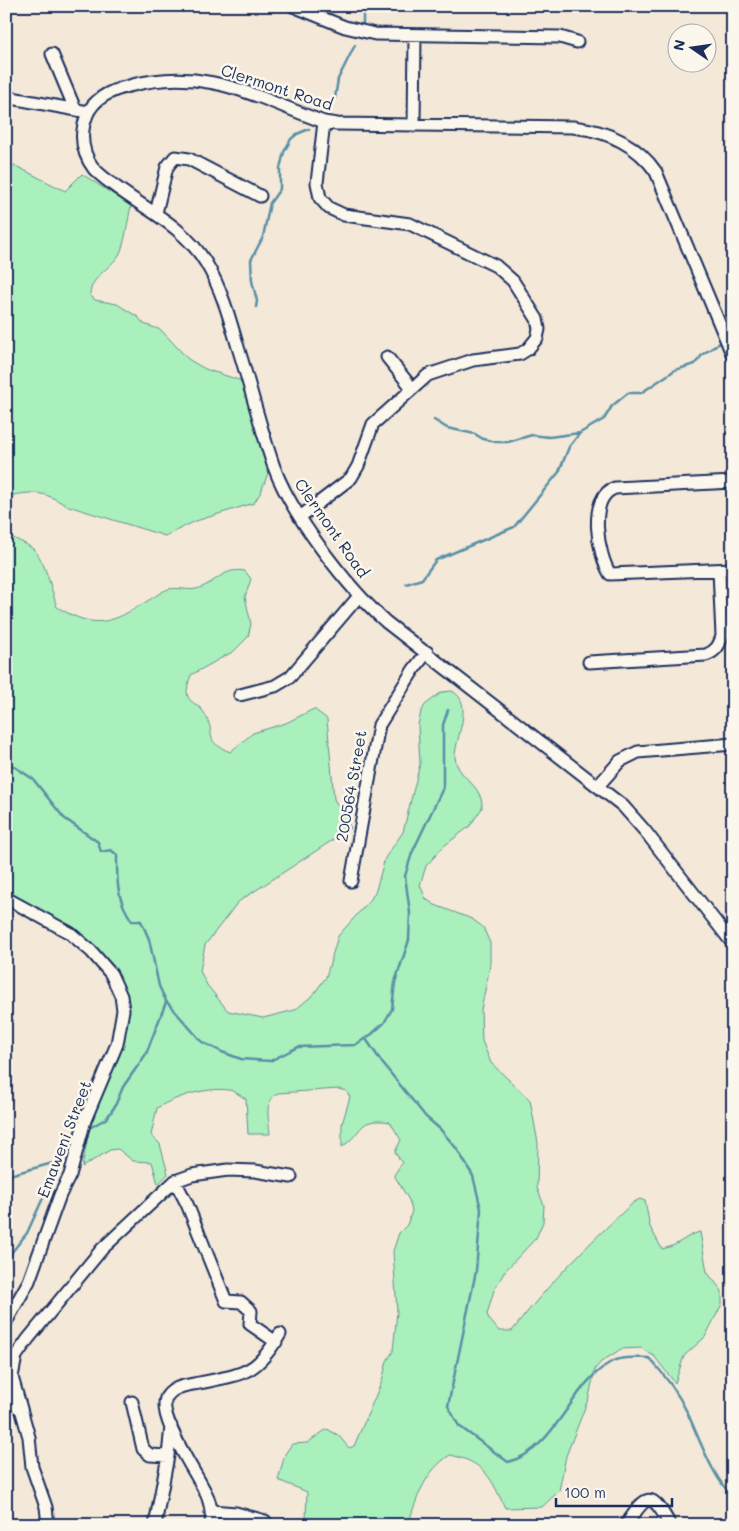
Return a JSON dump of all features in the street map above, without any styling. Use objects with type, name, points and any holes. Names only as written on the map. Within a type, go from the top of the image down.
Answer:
[{"type":"street","points":[[293,6],[361,31],[415,35],[560,37],[577,42]]},
{"type":"street","points":[[414,126],[415,35]]},
{"type":"street","points":[[52,54],[75,110]]},
{"type":"street","name":"Clermont Road","points":[[733,356],[660,181],[650,164],[639,152],[598,132],[573,127],[349,125],[324,122],[226,84],[176,78],[143,82],[109,92],[88,112],[83,128],[82,141],[91,164],[99,174],[190,240],[212,273],[226,308],[281,484],[300,517],[359,596],[386,622],[623,806],[646,831],[733,944]]},
{"type":"street","points":[[6,98],[88,112]]},
{"type":"street","points":[[300,517],[351,478],[358,466],[373,424],[428,375],[442,368],[473,360],[520,354],[528,349],[537,338],[539,329],[537,319],[509,275],[496,266],[410,224],[344,214],[329,208],[320,198],[317,184],[324,122]]},
{"type":"street","points":[[156,214],[167,167],[175,157],[189,159],[260,196]]},
{"type":"street","points":[[387,357],[412,388]]},
{"type":"street","points":[[733,482],[615,488],[602,496],[598,508],[600,555],[610,574],[733,569]]},
{"type":"street","points":[[589,662],[698,656],[714,652],[720,645],[722,636],[718,570]]},
{"type":"street","points":[[240,696],[275,686],[290,677],[359,596]]},
{"type":"street","name":"200564 Street","points":[[351,881],[379,725],[414,669],[427,652]]},
{"type":"street","points":[[598,786],[620,761],[638,752],[733,744]]},
{"type":"street","name":"Emaweni Street","points":[[6,898],[77,939],[105,966],[121,996],[123,1010],[117,1044],[83,1126],[70,1175],[60,1196],[29,1280],[6,1322]]},
{"type":"street","points":[[48,1525],[46,1507],[32,1467],[29,1437],[12,1377],[16,1356],[102,1250],[175,1181],[192,1175],[228,1170],[255,1171],[291,1177]]},
{"type":"street","points":[[175,1181],[187,1204],[226,1301],[244,1304],[251,1311],[250,1324],[278,1338],[270,1352],[247,1372],[180,1387],[167,1395],[163,1406],[171,1426],[208,1498],[211,1511],[211,1525]]},
{"type":"street","points":[[6,1398],[20,1409]]},
{"type":"street","points":[[132,1402],[143,1449],[150,1455],[168,1456]]},
{"type":"street","points":[[155,1525],[168,1456],[171,1426]]},
{"type":"street","points":[[626,1525],[637,1508],[646,1500],[656,1503],[667,1520]]},
{"type":"street","points":[[211,1511],[236,1513],[265,1521]]},
{"type":"green space","points":[[6,161],[65,191],[82,174],[131,206],[121,251],[97,278],[91,288],[90,295],[95,300],[117,304],[138,317],[144,324],[161,330],[188,359],[205,369],[242,381],[268,473],[261,492],[254,503],[196,521],[165,536],[65,505],[51,497],[38,493],[9,496],[6,499]]},
{"type":"green space","points":[[6,533],[33,549],[37,554],[45,568],[57,607],[71,615],[94,621],[114,619],[167,590],[196,589],[209,584],[230,571],[245,571],[251,579],[245,597],[251,624],[248,637],[234,651],[191,675],[188,685],[188,698],[203,711],[207,718],[213,741],[230,752],[253,733],[286,723],[314,709],[327,719],[334,799],[351,828],[238,902],[205,945],[200,971],[207,985],[228,1011],[263,1018],[295,1010],[313,995],[326,977],[338,936],[371,899],[376,890],[385,858],[403,832],[420,764],[418,725],[421,712],[425,705],[442,692],[452,691],[459,697],[463,712],[456,749],[456,763],[478,791],[482,808],[470,826],[444,846],[426,866],[420,885],[426,899],[435,905],[472,919],[483,927],[490,943],[490,966],[481,1010],[482,1041],[491,1063],[530,1100],[538,1143],[537,1188],[544,1205],[543,1222],[536,1238],[505,1271],[494,1290],[487,1314],[489,1319],[499,1331],[512,1331],[570,1264],[617,1217],[640,1199],[645,1201],[650,1227],[662,1249],[700,1232],[707,1272],[722,1291],[722,1304],[705,1337],[684,1356],[675,1383],[654,1356],[641,1348],[621,1349],[601,1362],[595,1369],[589,1397],[566,1456],[559,1491],[542,1507],[505,1508],[491,1480],[479,1467],[462,1458],[450,1455],[441,1461],[423,1485],[408,1525],[302,1525],[306,1518],[307,1492],[278,1480],[285,1454],[292,1444],[307,1443],[327,1429],[338,1435],[349,1448],[354,1446],[382,1381],[387,1361],[393,1351],[397,1312],[393,1251],[399,1233],[407,1225],[412,1211],[409,1200],[394,1175],[402,1163],[395,1152],[401,1140],[390,1122],[366,1123],[342,1147],[342,1124],[350,1097],[346,1091],[339,1089],[278,1093],[270,1101],[268,1111],[270,1134],[248,1134],[246,1099],[233,1091],[204,1091],[183,1096],[157,1108],[151,1135],[160,1144],[168,1174],[158,1184],[152,1162],[133,1161],[118,1149],[110,1150],[82,1167],[89,1131],[121,1041],[127,1002],[119,977],[108,962],[6,893]]},
{"type":"waterway","points":[[363,6],[363,25]]},
{"type":"waterway","points":[[323,111],[335,98],[338,79],[355,45]]},
{"type":"waterway","points":[[256,307],[257,301],[252,281],[251,260],[263,237],[270,203],[280,189],[280,168],[284,152],[291,139],[309,129]]},
{"type":"waterway","points":[[406,584],[422,579],[436,560],[514,527],[559,472],[569,447],[580,433],[604,419],[612,406],[628,393],[641,393],[675,370],[695,364],[703,354],[723,341]]},
{"type":"waterway","points":[[434,420],[447,428],[475,434],[483,439],[496,442],[508,442],[532,435],[549,437],[580,433]]},
{"type":"waterway","points":[[6,761],[33,779],[64,818],[98,842],[101,852],[111,850],[117,855],[120,897],[132,921],[141,921],[149,939],[159,986],[166,1001],[202,1042],[241,1059],[270,1061],[298,1047],[355,1045],[372,1034],[384,1023],[392,1009],[395,982],[409,940],[410,913],[405,876],[412,853],[443,788],[443,725],[448,710]]},
{"type":"waterway","points":[[86,1130],[107,1118],[115,1106],[123,1087],[146,1054],[166,1002]]},
{"type":"waterway","points":[[366,1039],[383,1064],[426,1117],[440,1129],[457,1149],[473,1176],[481,1209],[476,1271],[448,1406],[459,1426],[508,1462],[525,1455],[539,1445],[597,1372],[615,1360],[649,1358],[679,1397],[713,1468],[726,1489],[733,1496]]},
{"type":"waterway","points":[[6,1272],[12,1252],[27,1233],[60,1161],[75,1137]]},
{"type":"waterway","points":[[6,1176],[60,1161]]}]
